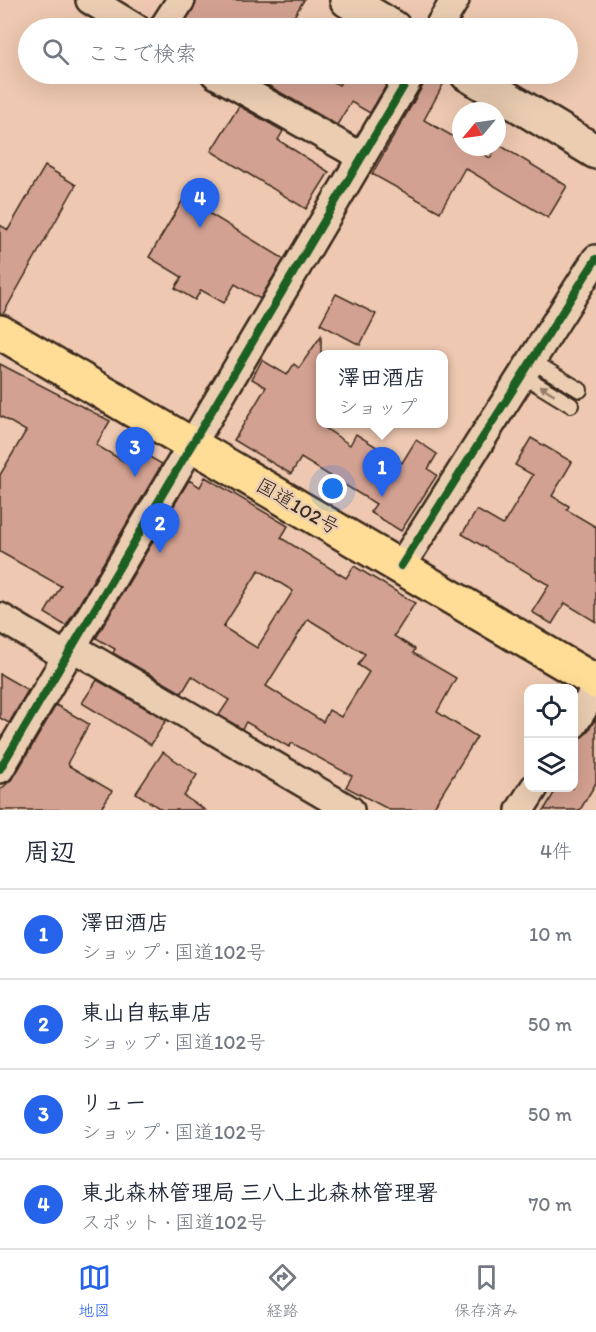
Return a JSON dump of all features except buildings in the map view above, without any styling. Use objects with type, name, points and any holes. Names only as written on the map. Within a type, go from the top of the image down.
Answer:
[{"type":"highway","name":"国道102号","points":[[0,332],[596,682]]},
{"type":"street","points":[[90,0],[120,18]]},
{"type":"street","points":[[169,18],[181,0]]},
{"type":"street","points":[[347,0],[377,18]]},
{"type":"street","points":[[444,18],[455,0]]},
{"type":"street","points":[[233,84],[362,157]]},
{"type":"street","points":[[0,769],[405,84]]},
{"type":"street","points":[[484,84],[596,152]]},
{"type":"street","points":[[401,566],[596,259]]},
{"type":"street","points":[[0,617],[69,652],[350,810]]},
{"type":"street","points":[[578,716],[596,688]]},
{"type":"street","points":[[520,810],[531,792]]},
{"type":"lane","points":[[527,368],[580,390]]},
{"type":"lane","points":[[527,368],[571,405]]},
{"type":"cycle path","points":[[0,769],[405,84]]},
{"type":"cycle path","points":[[401,566],[596,259]]},
{"type":"place","name":"東北森林管理局 三八上北森林管理署","points":[[200,228]]},
{"type":"place","name":"リュー","points":[[135,477]]},
{"type":"place","name":"澤田酒店","points":[[382,497]]},
{"type":"place","name":"東山自転車店","points":[[160,553]]}]
